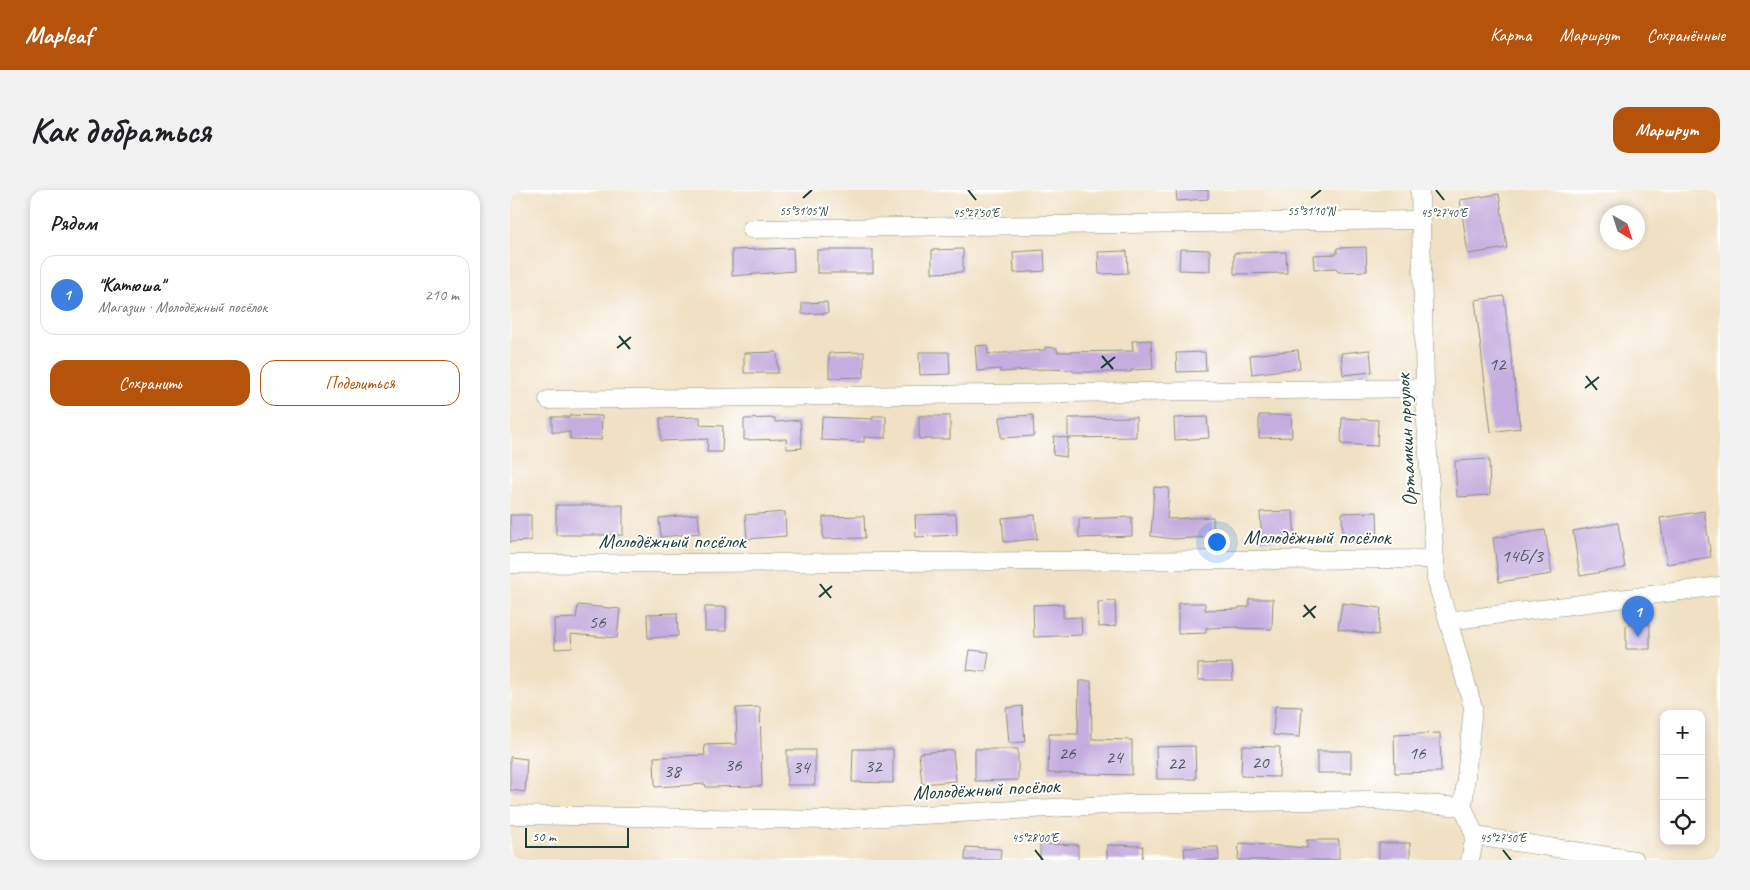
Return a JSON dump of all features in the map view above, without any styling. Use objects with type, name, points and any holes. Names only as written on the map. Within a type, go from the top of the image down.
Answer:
[{"type":"street","name":"Ортамкин проулок","points":[[1420,190],[1425,388],[1436,580],[1473,707],[1463,807],[1475,836]]},
{"type":"street","points":[[751,229],[1420,220]]},
{"type":"street","points":[[548,400],[1425,388]]},
{"type":"street","name":"Молодёжный посёлок","points":[[510,564],[1435,559]]},
{"type":"street","points":[[1448,621],[1720,586]]},
{"type":"street","name":"Молодёжный посёлок","points":[[510,815],[828,820],[1126,804],[1372,800],[1463,807]]},
{"type":"street","points":[[1470,860],[1475,836],[1635,860]]},
{"type":"building","points":[[1176,190],[1208,190],[1208,199],[1177,201]]},
{"type":"building","points":[[1499,194],[1507,248],[1468,254],[1460,200]]},
{"type":"building","points":[[1366,247],[1367,271],[1338,272],[1337,268],[1314,269],[1313,255],[1337,254],[1337,248]]},
{"type":"building","points":[[793,248],[794,271],[732,276],[732,250]]},
{"type":"building","points":[[963,249],[963,272],[932,273],[932,250]]},
{"type":"building","points":[[1180,249],[1210,250],[1210,271],[1179,270]]},
{"type":"building","points":[[817,250],[873,250],[873,273],[817,273]]},
{"type":"building","points":[[1044,250],[1045,271],[1014,273],[1013,252]]},
{"type":"building","points":[[1127,251],[1128,273],[1099,274],[1098,252]]},
{"type":"building","points":[[1286,252],[1287,273],[1234,274],[1234,253]]},
{"type":"building","points":[[1504,296],[1520,428],[1491,432],[1475,300]]},
{"type":"building","points":[[827,302],[828,313],[802,314],[802,303]]},
{"type":"building","points":[[1151,340],[1153,369],[1131,370],[1131,372],[1073,372],[1073,370],[1044,369],[1000,372],[1000,369],[977,371],[975,346],[987,345],[988,354],[1045,350],[1045,347],[1057,348],[1057,352],[1133,351],[1132,341]]},
{"type":"building","points":[[1298,350],[1300,368],[1252,374],[1250,355]]},
{"type":"building","points":[[1370,350],[1372,372],[1343,375],[1341,353]]},
{"type":"building","points":[[777,352],[778,373],[744,373],[744,353]]},
{"type":"building","points":[[864,352],[864,377],[829,378],[829,353]]},
{"type":"building","points":[[919,352],[949,352],[950,374],[920,375]]},
{"type":"building","points":[[1205,352],[1206,371],[1177,372],[1176,353]]},
{"type":"building","points":[[570,415],[602,416],[601,440],[570,439],[570,432],[552,432],[552,417],[570,417]]},
{"type":"building","points":[[1033,415],[1034,436],[1001,438],[1000,417]]},
{"type":"building","points":[[1259,415],[1291,415],[1292,437],[1259,438]]},
{"type":"building","points":[[873,416],[886,416],[886,438],[864,437],[864,442],[821,440],[822,417],[873,419]]},
{"type":"building","points":[[919,416],[950,416],[950,439],[919,439]]},
{"type":"building","points":[[700,417],[700,425],[723,426],[722,452],[707,452],[708,439],[661,441],[660,418]]},
{"type":"building","points":[[1136,417],[1136,437],[1068,438],[1068,418]]},
{"type":"building","points":[[1207,417],[1209,438],[1175,440],[1174,418]]},
{"type":"building","points":[[775,418],[775,422],[800,420],[802,448],[787,449],[786,439],[744,440],[744,419]]},
{"type":"building","points":[[1342,418],[1378,420],[1377,446],[1341,444]]},
{"type":"building","points":[[1054,436],[1068,438],[1066,457],[1053,455]]},
{"type":"building","points":[[1489,459],[1490,495],[1457,497],[1455,461]]},
{"type":"building","points":[[1154,487],[1169,488],[1167,519],[1213,517],[1213,537],[1173,539],[1151,536]]},
{"type":"building","points":[[556,505],[623,505],[623,535],[556,535]]},
{"type":"building","points":[[1293,511],[1295,539],[1262,541],[1260,512]]},
{"type":"building","points":[[1704,511],[1711,557],[1667,564],[1660,518]]},
{"type":"building","points":[[785,512],[786,536],[747,539],[745,515]]},
{"type":"building","points":[[1377,512],[1378,541],[1343,542],[1342,513]]},
{"type":"building","points":[[698,514],[700,533],[661,537],[659,518]]},
{"type":"building","points":[[956,514],[957,535],[916,537],[915,515]]},
{"type":"building","points":[[510,515],[531,515],[531,541],[510,542]]},
{"type":"building","points":[[1035,515],[1037,539],[1004,542],[1002,518]]},
{"type":"building","points":[[864,516],[865,538],[823,539],[823,517]]},
{"type":"building","points":[[1132,517],[1132,536],[1079,538],[1079,519]]},
{"type":"building","points":[[1618,523],[1625,568],[1580,576],[1573,531]]},
{"type":"building","points":[[1545,530],[1552,574],[1499,582],[1493,538]]},
{"type":"building","points":[[1249,599],[1273,599],[1272,629],[1206,628],[1206,633],[1178,634],[1178,603],[1205,603],[1205,610],[1239,609],[1239,607],[1249,607]]},
{"type":"building","points":[[1115,601],[1116,626],[1099,627],[1098,602]]},
{"type":"building","points":[[1342,603],[1381,608],[1378,635],[1338,629]]},
{"type":"building","points":[[1063,604],[1063,618],[1081,617],[1082,635],[1034,637],[1033,605]]},
{"type":"building","points":[[578,605],[620,609],[617,638],[571,634],[572,648],[555,649],[554,619],[576,618]]},
{"type":"building","points":[[705,607],[726,607],[726,631],[705,631]]},
{"type":"building","points":[[677,613],[678,636],[648,638],[647,614]]},
{"type":"building","points":[[1650,624],[1650,649],[1626,649],[1626,625]]},
{"type":"building","points":[[970,650],[989,652],[986,672],[967,670]]},
{"type":"building","points":[[1232,663],[1233,680],[1198,680],[1198,664]]},
{"type":"building","points":[[1079,681],[1091,681],[1092,739],[1132,740],[1132,775],[1048,773],[1049,734],[1078,734]]},
{"type":"building","points":[[1022,706],[1025,742],[1009,743],[1006,708]]},
{"type":"building","points":[[1275,706],[1302,707],[1300,737],[1273,735]]},
{"type":"building","points":[[760,707],[762,786],[706,787],[705,784],[655,787],[654,757],[705,755],[704,745],[737,744],[736,708]]},
{"type":"building","points":[[1440,733],[1441,772],[1395,773],[1394,735]]},
{"type":"building","points":[[1195,746],[1196,779],[1157,779],[1156,747]]},
{"type":"building","points":[[1242,746],[1280,747],[1279,777],[1241,776]]},
{"type":"building","points":[[853,749],[893,749],[893,783],[852,782]]},
{"type":"building","points":[[975,749],[1018,749],[1018,780],[975,781]]},
{"type":"building","points":[[787,750],[815,750],[815,785],[787,785]]},
{"type":"building","points":[[953,750],[956,781],[922,784],[919,753]]},
{"type":"building","points":[[1317,751],[1351,751],[1351,773],[1317,773]]},
{"type":"building","points":[[510,757],[527,759],[525,792],[510,790]]},
{"type":"building","points":[[1307,840],[1339,840],[1339,860],[1238,860],[1239,843],[1307,848]]},
{"type":"building","points":[[1379,843],[1410,843],[1410,860],[1379,860]]},
{"type":"building","points":[[1040,844],[1078,845],[1078,860],[1040,860]]},
{"type":"building","points":[[1107,845],[1143,846],[1142,860],[1107,860]]},
{"type":"building","points":[[966,847],[1001,849],[1000,860],[965,860]]},
{"type":"building","points":[[1218,847],[1219,860],[1185,860],[1184,848]]},
{"type":"place","name":"\"Катюша\"","points":[[1638,637]]}]
